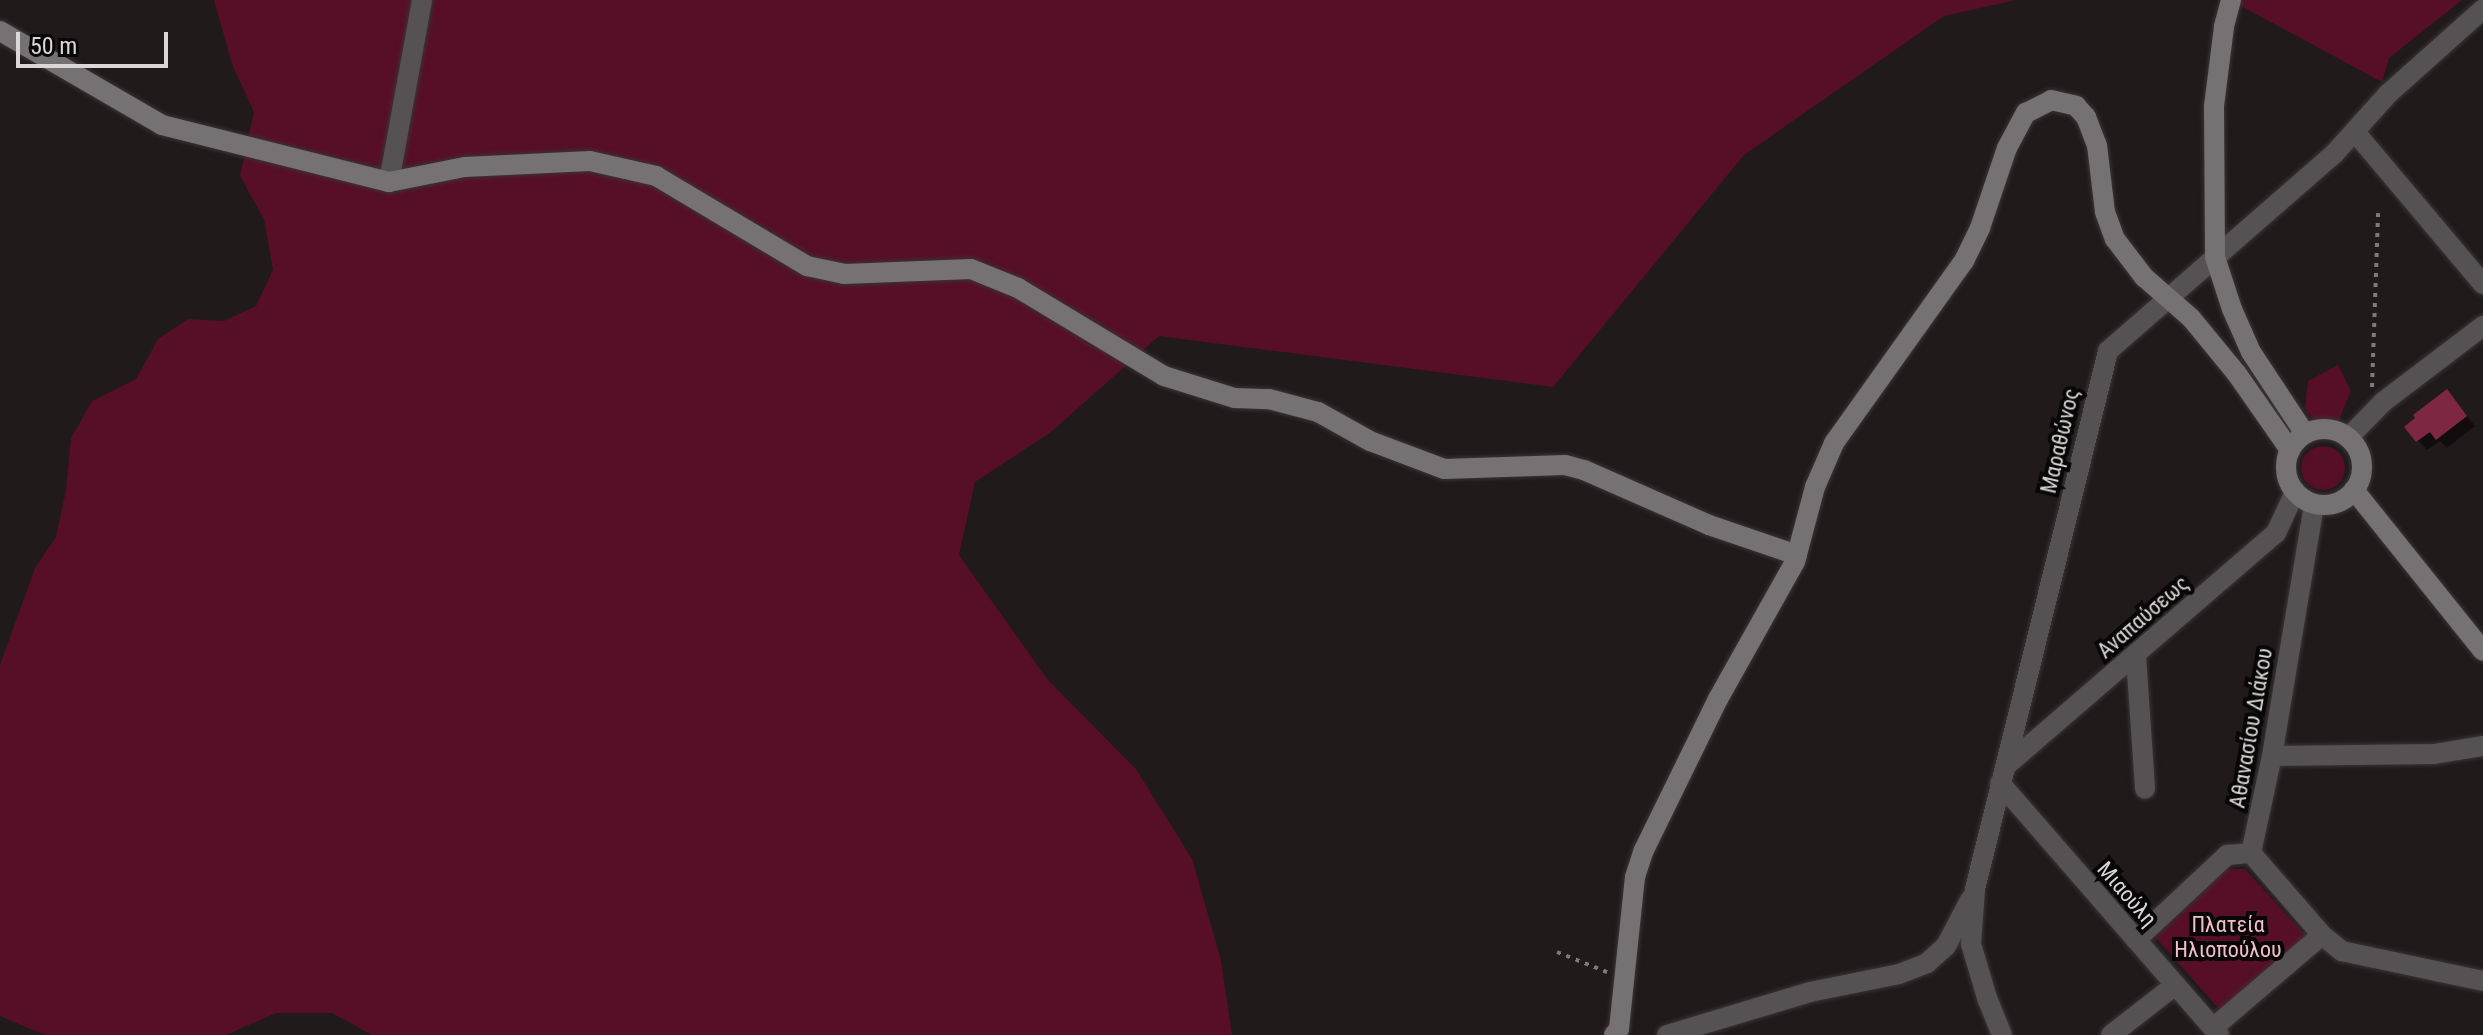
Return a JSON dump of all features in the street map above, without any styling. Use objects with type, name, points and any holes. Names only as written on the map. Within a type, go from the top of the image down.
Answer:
[{"type":"street","points":[[389,182],[422,0]]},
{"type":"street","points":[[2231,0],[2224,27],[2214,106],[2215,257],[2232,309],[2251,352],[2305,434]]},
{"type":"street","name":"Μαραθώνος","points":[[2002,1035],[1971,944],[1975,889],[2101,371],[2115,341],[2168,299],[2355,132],[2388,94],[2483,9]]},
{"type":"street","points":[[0,31],[162,125],[389,182],[465,167],[590,161],[656,176],[807,266],[844,274],[971,269],[1018,288],[1164,376],[1234,398],[1269,399],[1318,412],[1370,441],[1444,469],[1565,465],[1584,470],[1709,525],[1797,555]]},
{"type":"street","points":[[1614,1035],[1619,1029],[1635,877],[1644,850],[1718,699],[1797,555],[1815,487],[1834,443],[1964,261],[1980,228],[2007,148],[2026,113],[2051,100],[2076,106],[2086,117],[2097,145],[2110,229],[2134,266],[2191,318],[2237,374],[2290,450]]},
{"type":"street","points":[[2355,132],[2483,284]]},
{"type":"street","points":[[2348,438],[2371,413],[2483,326]]},
{"type":"street","points":[[2322,429],[2348,438],[2361,463],[2354,490],[2336,504],[2314,504],[2295,492],[2286,472],[2290,450],[2305,434],[2322,429]]},
{"type":"street","points":[[2354,490],[2483,651]]},
{"type":"street","name":"Αναπαύσεως","points":[[2004,774],[2276,533],[2295,492]]},
{"type":"street","name":"Αθανασίου Διάκου","points":[[2251,853],[2272,756],[2314,504]]},
{"type":"street","points":[[2276,533],[2307,547]]},
{"type":"street","points":[[2136,656],[2145,789]]},
{"type":"street","points":[[2272,756],[2434,754],[2483,746]]},
{"type":"street","name":"Μιαούλη","points":[[2004,774],[2136,940],[2216,1031]]},
{"type":"street","points":[[2136,940],[2227,855],[2251,853],[2322,935],[2342,951],[2483,981]]},
{"type":"street","points":[[1667,1035],[1810,992],[1899,974],[1927,963],[1946,946],[1975,889]]},
{"type":"street","points":[[2216,1031],[2322,935]]},
{"type":"street","points":[[2111,1035],[2174,986]]},
{"type":"path","points":[[2371,413],[2378,213]]},
{"type":"path","points":[[1557,952],[1623,979]]},
{"type":"green space","points":[[214,0],[2016,0],[1944,16],[1744,155],[1553,387],[1159,336],[1051,432],[975,482],[959,555],[1047,679],[1136,769],[1192,859],[1221,960],[1232,1035],[372,1035],[332,1013],[276,1013],[226,1035],[45,1035],[0,1016],[0,665],[35,568],[56,537],[66,490],[71,438],[92,401],[136,379],[158,339],[188,319],[224,321],[256,306],[273,270],[264,219],[240,176],[254,112],[232,64]]},
{"type":"green space","points":[[2230,0],[2462,0],[2389,58],[2382,82]]},
{"type":"green space","points":[[2338,365],[2351,391],[2338,422],[2313,421],[2305,409],[2308,381]]},
{"type":"green space","points":[[2323,446],[2339,452],[2345,468],[2339,484],[2323,490],[2307,484],[2301,468],[2307,452]]},
{"type":"green space","name":"Πλατεία Ηλιοπούλου","points":[[2228,869],[2245,869],[2306,936],[2220,1010],[2155,937]]},
{"type":"building","points":[[2447,389],[2467,416],[2436,440],[2430,432],[2416,442],[2404,427],[2415,418],[2413,415]]}]
